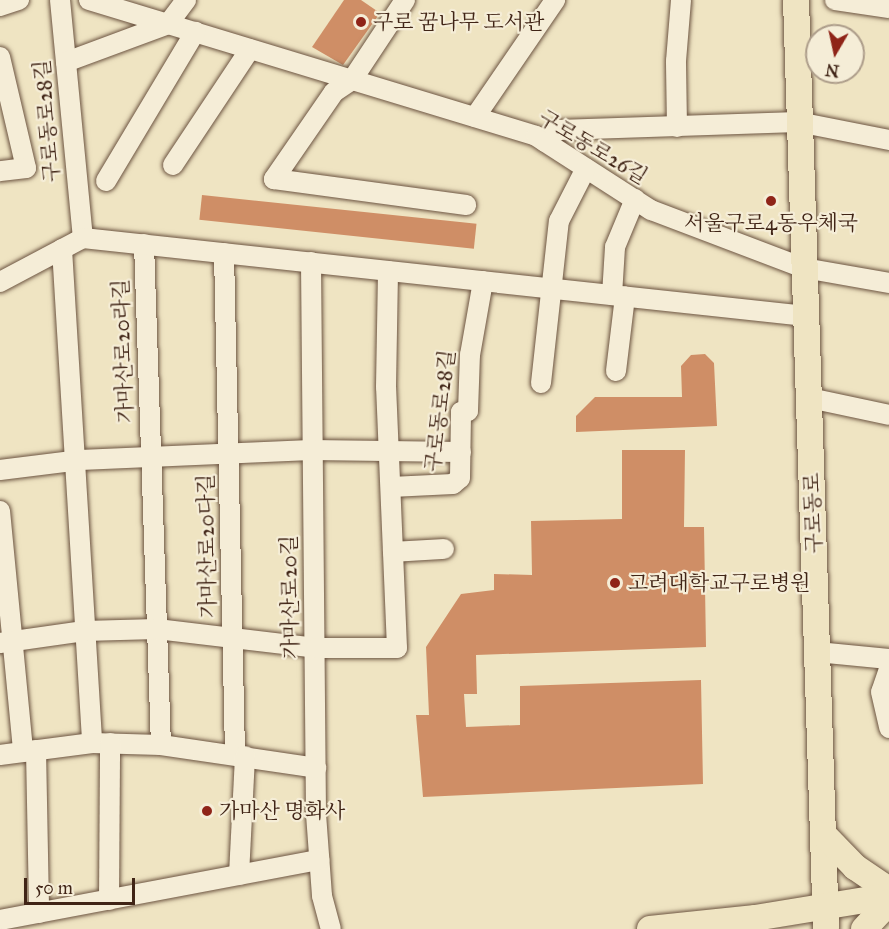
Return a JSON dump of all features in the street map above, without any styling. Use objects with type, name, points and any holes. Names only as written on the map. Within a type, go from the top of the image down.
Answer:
[{"type":"main road","name":"구로동로","points":[[796,0],[798,122],[810,398],[826,916],[833,929]]},
{"type":"main road","points":[[824,835],[855,867],[889,890]]},
{"type":"main road","points":[[650,929],[718,924],[756,918],[826,916],[889,896]]},
{"type":"main road","points":[[864,929],[889,902]]},
{"type":"main road","points":[[756,918],[786,929]]},
{"type":"street","points":[[0,6],[18,0]]},
{"type":"street","name":"구로동로28길","points":[[60,0],[83,238]]},
{"type":"street","name":"구로동로26길","points":[[89,0],[474,117],[545,142],[651,210],[804,268],[889,283]]},
{"type":"street","points":[[66,62],[168,24],[186,0]]},
{"type":"street","points":[[405,0],[352,80],[334,92],[274,179],[466,205]]},
{"type":"street","points":[[474,117],[555,0]]},
{"type":"street","points":[[677,127],[676,61],[681,0]]},
{"type":"street","points":[[835,0],[889,8]]},
{"type":"street","points":[[106,182],[195,32]]},
{"type":"street","points":[[173,165],[250,49]]},
{"type":"street","points":[[0,57],[26,168],[0,171]]},
{"type":"street","points":[[545,142],[558,130],[798,122],[889,140]]},
{"type":"street","points":[[541,383],[554,289],[559,221],[586,168]]},
{"type":"street","points":[[616,371],[619,296],[615,246],[635,199]]},
{"type":"street","points":[[0,282],[83,238],[806,316]]},
{"type":"street","name":"가마산로20라길","points":[[144,244],[151,457]]},
{"type":"street","points":[[62,249],[84,631],[101,743],[109,900]]},
{"type":"street","points":[[224,253],[230,454]]},
{"type":"street","name":"가마산로20길","points":[[311,262],[311,450],[316,648],[316,768],[322,896],[331,929]]},
{"type":"street","name":"구로동로28길","points":[[316,648],[397,648],[389,452],[388,271]]},
{"type":"street","name":"구로동로28길","points":[[391,487],[453,484],[460,478],[461,412],[468,411],[470,355],[483,281]]},
{"type":"street","points":[[810,398],[889,415]]},
{"type":"street","points":[[0,470],[74,460],[311,450],[460,453]]},
{"type":"street","name":"가마산로20다길","points":[[230,454],[233,638]]},
{"type":"street","points":[[151,457],[161,745]]},
{"type":"street","points":[[0,511],[7,642],[30,751],[47,918]]},
{"type":"street","points":[[393,552],[444,549]]},
{"type":"street","name":"가마산로20다길","points":[[7,642],[84,631],[158,629],[316,648]]},
{"type":"street","points":[[233,638],[240,755],[239,875]]},
{"type":"street","points":[[818,652],[889,659]]},
{"type":"street","points":[[889,669],[885,692],[889,728]]},
{"type":"street","points":[[0,755],[101,743],[161,745],[316,768]]},
{"type":"street","points":[[0,920],[47,918],[109,900],[319,860]]},
{"type":"building","points":[[344,0],[361,0],[380,13],[343,65],[312,47]]},
{"type":"building","points":[[202,195],[476,224],[474,249],[199,220]]},
{"type":"building","points":[[705,354],[714,363],[717,426],[576,432],[576,416],[595,397],[682,397],[681,366],[691,355]]},
{"type":"building","points":[[622,450],[685,450],[684,527],[704,527],[706,647],[476,655],[477,694],[464,694],[466,727],[520,725],[520,686],[701,680],[703,784],[423,797],[416,715],[429,715],[426,647],[461,594],[494,590],[494,574],[532,575],[531,521],[622,519]]},
{"type":"place","name":"구로 꿈나무 도서관","points":[[361,22]]},
{"type":"place","name":"서울구로4동우체국","points":[[771,201]]},
{"type":"place","name":"고려대학교구로병원","points":[[615,583]]},
{"type":"place","name":"가마산 명화사","points":[[207,811]]}]
